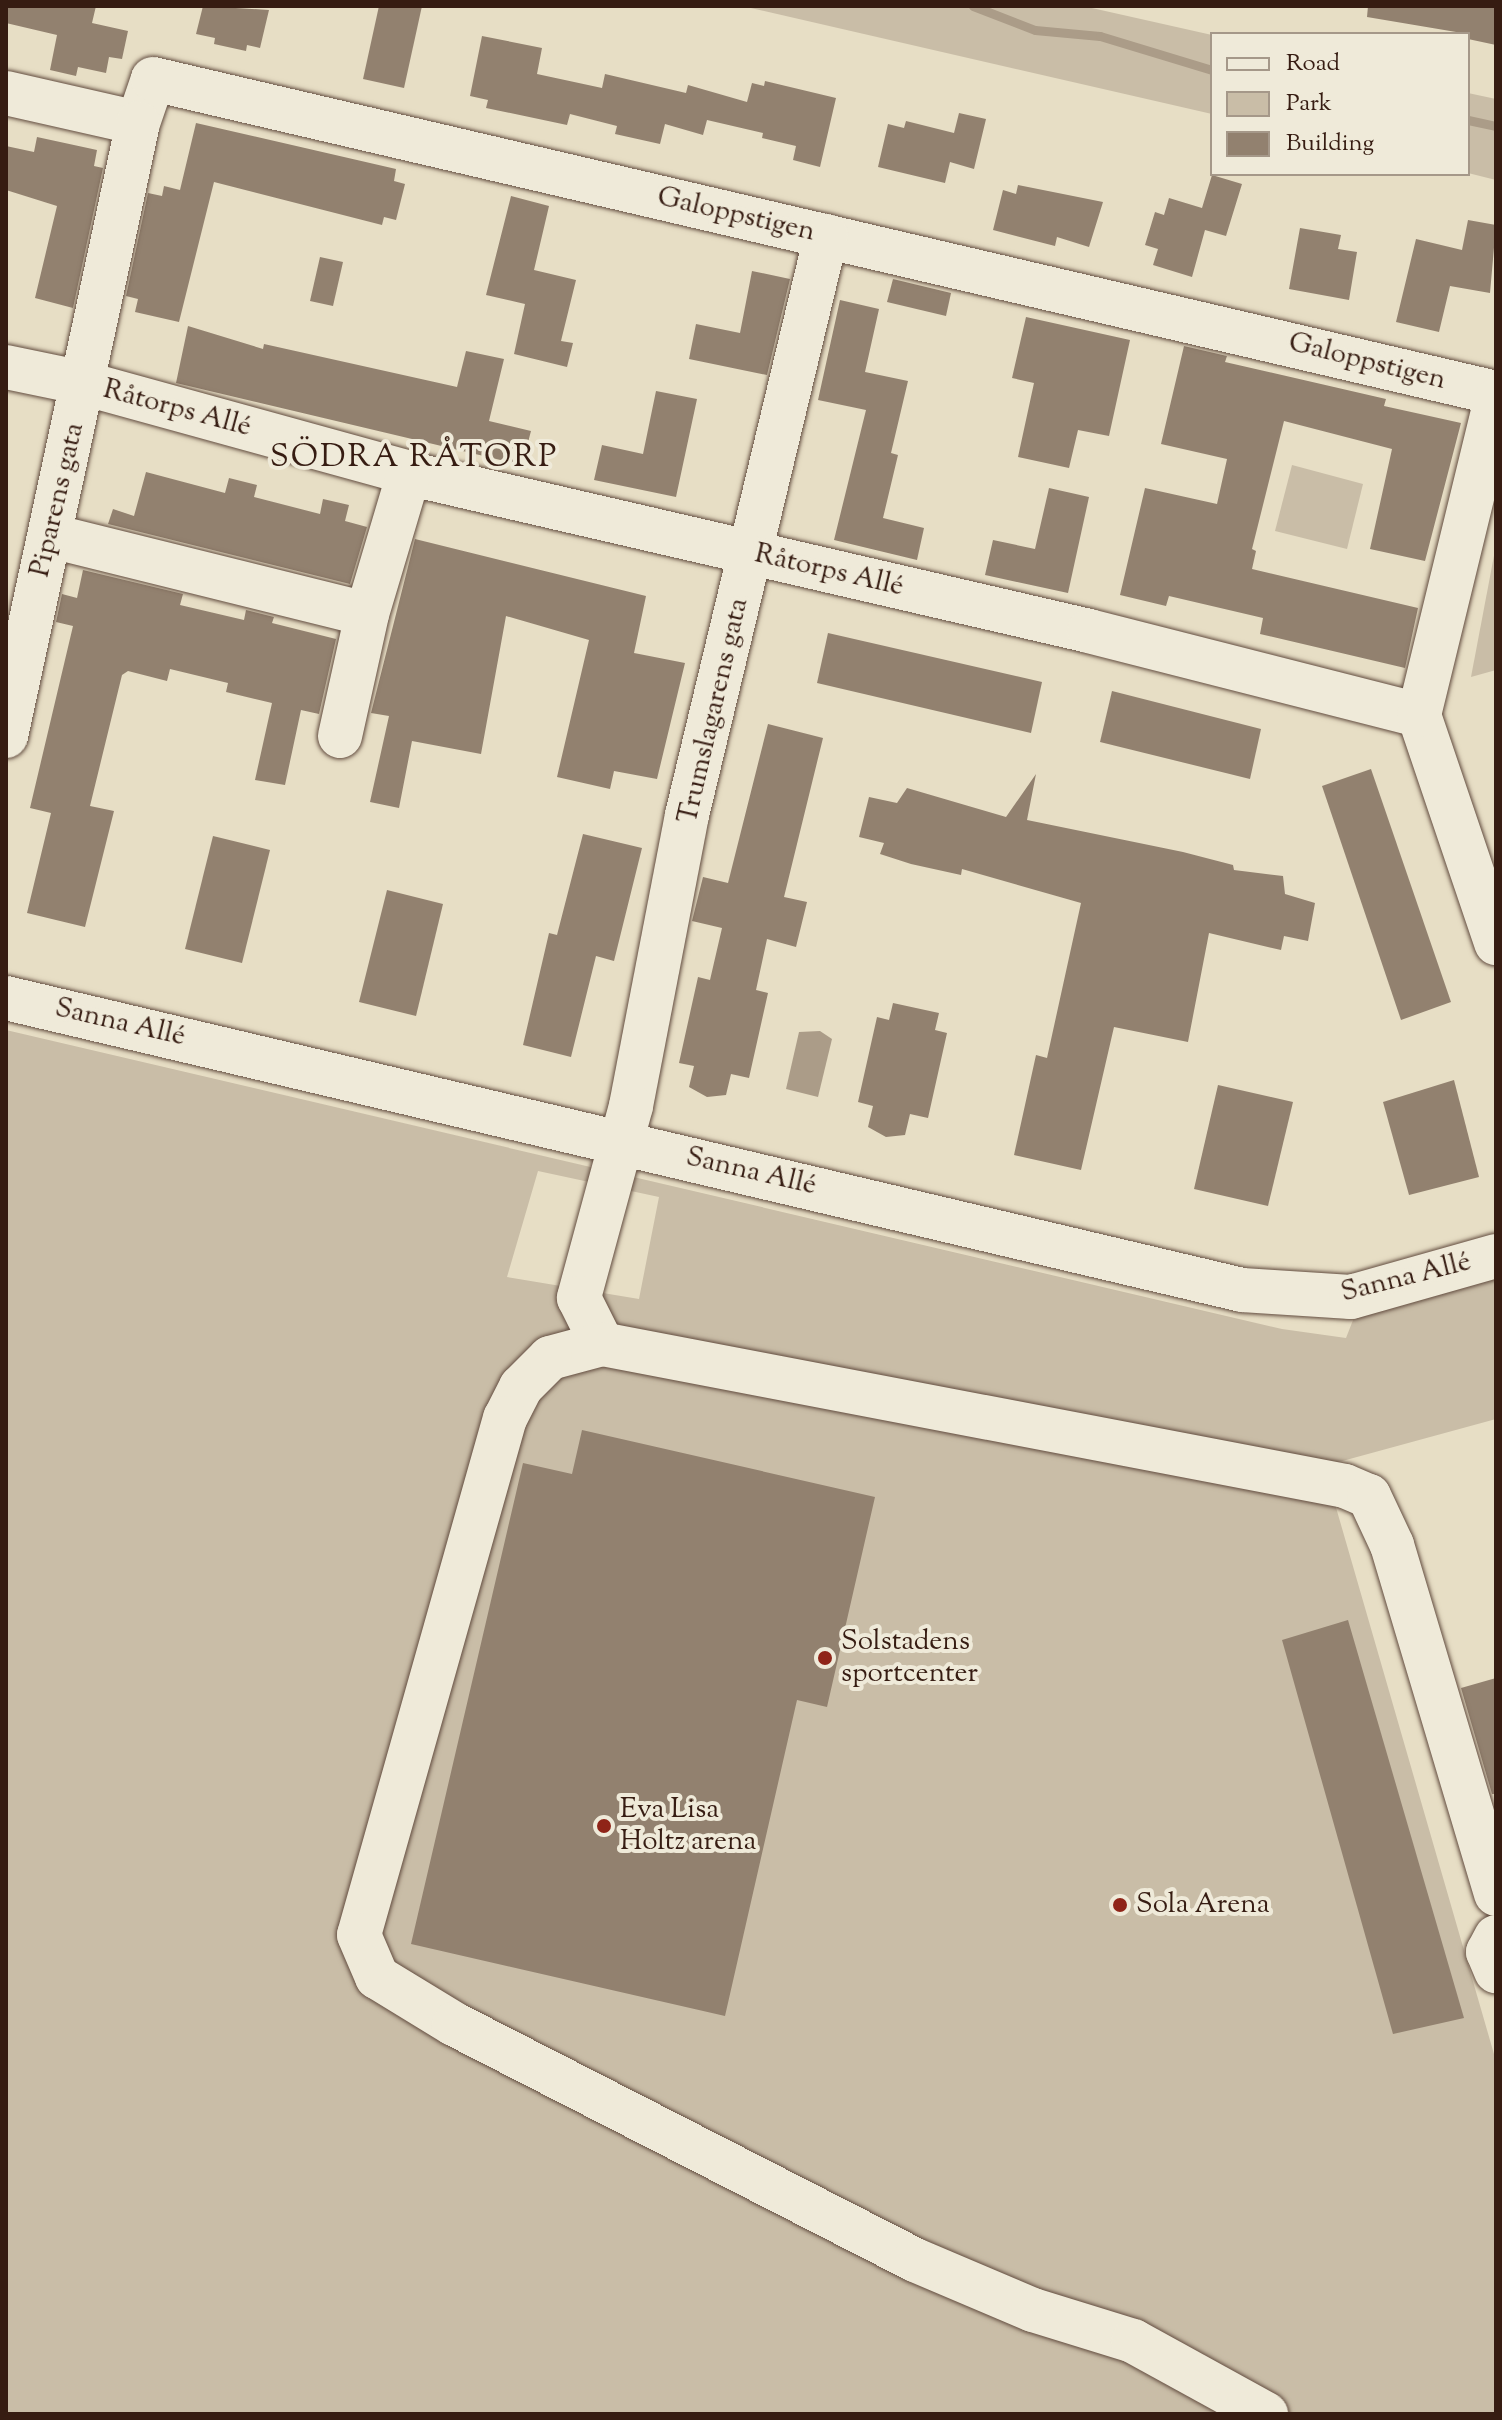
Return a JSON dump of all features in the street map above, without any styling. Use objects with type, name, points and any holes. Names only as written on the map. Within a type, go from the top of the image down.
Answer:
[{"type":"street","name":"Galoppstigen","points":[[138,123],[153,79],[1496,393]]},
{"type":"street","points":[[6,93],[138,123]]},
{"type":"street","name":"Piparens gata","points":[[6,736],[138,123]]},
{"type":"street","name":"Trumslagarens gata","points":[[550,1358],[561,1313],[579,1298],[622,1141],[669,931],[687,815],[826,236]]},
{"type":"street","name":"Råtorps Allé","points":[[6,367],[83,383],[409,473],[1419,715]]},
{"type":"street","points":[[1496,400],[1419,715],[1496,943]]},
{"type":"street","points":[[340,736],[367,614],[409,473]]},
{"type":"street","points":[[51,536],[367,614]]},
{"type":"street","name":"Sanna Allé","points":[[6,998],[622,1141],[1242,1290],[1351,1297],[1496,1256]]},
{"type":"street","points":[[579,1298],[602,1344]]},
{"type":"street","points":[[1266,2414],[1133,2341],[1033,2310],[915,2260],[454,2024],[377,1977],[359,1935],[505,1418],[521,1387],[550,1358],[602,1344],[1345,1486],[1369,1496],[1392,1545],[1496,1894]]},
{"type":"street","points":[[1496,1937],[1488,1952],[1496,1971]]},
{"type":"green space","points":[[742,6],[1083,6],[1210,35],[1210,114]]},
{"type":"green space","points":[[1470,93],[1496,99],[1496,180],[1470,174]]},
{"type":"green space","points":[[1292,465],[1363,484],[1347,549],[1275,531]]},
{"type":"green space","points":[[1496,545],[1496,670],[1471,677]]},
{"type":"green space","points":[[6,1030],[1282,1329],[1346,1338],[1355,1315],[1496,1273],[1496,1419],[1324,1466],[1496,2061],[1496,2414],[6,2414]],"holes":[[[538,1171],[659,1197],[639,1299],[507,1277]]]},
{"type":"shaded area","points":[[820,1031],[832,1039],[818,1097],[786,1089],[799,1032]]},
{"type":"building","points":[[6,6],[96,6],[92,23],[128,31],[122,59],[109,57],[106,73],[78,67],[76,76],[50,70],[57,35],[6,23]]},
{"type":"building","points":[[203,6],[269,10],[260,48],[247,45],[246,51],[214,44],[215,38],[196,34]]},
{"type":"building","points":[[379,6],[422,6],[404,88],[363,79]]},
{"type":"building","points":[[1368,6],[1496,6],[1496,45],[1470,39],[1470,32],[1367,17]]},
{"type":"building","points":[[482,36],[542,48],[537,74],[602,88],[605,74],[686,93],[688,85],[747,102],[752,83],[764,86],[765,81],[836,98],[820,167],[793,160],[796,146],[762,138],[763,133],[707,120],[703,135],[665,124],[660,144],[615,134],[617,126],[570,114],[567,125],[486,108],[488,100],[470,96]]},
{"type":"building","points":[[959,113],[986,119],[974,169],[950,162],[945,183],[878,167],[888,124],[904,128],[906,121],[954,133]]},
{"type":"building","points":[[196,123],[396,169],[394,181],[405,184],[396,220],[384,217],[382,225],[214,182],[179,322],[135,312],[138,299],[126,296],[148,193],[162,196],[164,186],[180,190]]},
{"type":"building","points":[[37,137],[97,150],[94,166],[103,168],[73,308],[35,298],[57,206],[6,190],[6,146],[34,152]]},
{"type":"building","points":[[1212,176],[1242,184],[1226,236],[1205,230],[1192,277],[1153,265],[1158,249],[1145,245],[1155,212],[1164,215],[1169,198],[1202,208]]},
{"type":"building","points":[[1018,185],[1103,202],[1089,247],[1057,237],[1055,246],[993,230],[1003,190],[1016,194]]},
{"type":"building","points":[[511,196],[549,206],[534,270],[576,280],[561,341],[573,343],[567,367],[514,354],[525,304],[486,295]]},
{"type":"building","points":[[1468,220],[1496,225],[1490,293],[1450,286],[1439,332],[1396,322],[1416,239],[1462,250]]},
{"type":"building","points":[[1300,228],[1341,235],[1338,249],[1357,252],[1349,300],[1289,289]]},
{"type":"building","points":[[320,257],[343,262],[333,306],[310,301]]},
{"type":"building","points":[[752,271],[790,279],[767,375],[689,359],[696,324],[740,333]]},
{"type":"building","points":[[893,279],[951,293],[946,316],[887,302]]},
{"type":"building","points":[[840,300],[879,309],[865,372],[908,381],[891,453],[898,455],[883,518],[924,528],[917,560],[834,540],[866,410],[818,400]]},
{"type":"building","points":[[1026,317],[1130,340],[1109,436],[1078,430],[1069,468],[1018,457],[1034,383],[1012,378]]},
{"type":"building","points":[[188,326],[263,349],[264,344],[457,387],[466,351],[504,359],[489,421],[531,431],[522,465],[176,383]]},
{"type":"building","points":[[1184,346],[1227,356],[1225,362],[1386,399],[1384,406],[1461,423],[1425,561],[1370,549],[1392,449],[1284,421],[1252,549],[1256,551],[1252,569],[1418,608],[1405,668],[1260,634],[1263,618],[1169,596],[1166,606],[1120,595],[1145,488],[1217,504],[1227,459],[1161,444]]},
{"type":"building","points":[[656,391],[697,399],[676,497],[594,480],[602,445],[643,454]]},
{"type":"building","points":[[146,472],[225,493],[229,478],[257,485],[254,497],[320,514],[323,499],[349,505],[345,521],[367,527],[350,584],[108,524],[113,509],[134,516]]},
{"type":"building","points":[[1049,488],[1089,497],[1068,593],[985,575],[993,540],[1035,549]]},
{"type":"building","points":[[415,539],[646,596],[634,653],[685,663],[657,779],[614,771],[610,789],[557,777],[589,640],[506,616],[481,754],[412,741],[399,808],[370,802],[389,716],[371,713]]},
{"type":"building","points":[[83,570],[183,594],[180,605],[244,620],[246,610],[274,617],[272,623],[336,639],[319,714],[301,710],[285,785],[255,780],[272,703],[226,692],[228,683],[170,669],[167,681],[128,671],[122,675],[90,806],[114,811],[85,927],[27,913],[51,813],[30,808],[73,626],[56,622],[62,594],[77,598]]},
{"type":"building","points":[[828,633],[1042,682],[1031,733],[817,683]]},
{"type":"building","points":[[1112,691],[1261,729],[1250,779],[1100,742]]},
{"type":"building","points":[[768,724],[823,738],[784,897],[807,902],[796,947],[767,939],[756,990],[768,993],[749,1078],[731,1074],[726,1095],[707,1097],[689,1087],[694,1066],[679,1063],[698,977],[710,980],[722,928],[692,921],[703,877],[728,883]]},
{"type":"building","points":[[1371,769],[1451,1002],[1401,1020],[1322,786]]},
{"type":"building","points":[[1036,774],[1027,820],[1183,852],[1233,865],[1234,870],[1283,876],[1285,894],[1315,903],[1308,941],[1284,936],[1281,950],[1209,933],[1188,1042],[1114,1027],[1081,1170],[1014,1155],[1036,1055],[1047,1058],[1081,903],[962,869],[961,875],[911,864],[880,854],[884,843],[859,837],[869,797],[897,803],[907,788],[1006,817]]},
{"type":"building","points":[[583,834],[642,848],[614,961],[596,956],[571,1057],[523,1045],[549,933],[557,935]]},
{"type":"building","points":[[213,836],[270,850],[242,963],[185,949]]},
{"type":"building","points":[[387,890],[443,904],[416,1016],[359,1002]]},
{"type":"building","points":[[893,1003],[939,1013],[935,1030],[947,1033],[928,1118],[910,1114],[905,1135],[886,1137],[868,1127],[873,1106],[858,1102],[877,1017],[889,1020]]},
{"type":"building","points":[[1454,1080],[1479,1177],[1409,1195],[1383,1102]]},
{"type":"building","points":[[1218,1085],[1293,1102],[1268,1206],[1194,1189]]},
{"type":"building","name":"Eva Lisa Holtz arena","points":[[582,1430],[875,1497],[827,1707],[797,1700],[725,2016],[411,1944],[523,1463],[572,1474]]},
{"type":"building","points":[[1348,1620],[1464,2018],[1393,2034],[1282,1640]]},
{"type":"building","points":[[1496,1678],[1496,1794],[1492,1794],[1461,1688]]},
{"type":"waterway","points":[[973,6],[1035,30],[1100,36],[1210,69]]},
{"type":"waterway","points":[[1470,120],[1496,126]]},
{"type":"place","name":"Solstadens sportcenter","points":[[825,1658]]},
{"type":"place","name":"Eva Lisa Holtz arena","points":[[604,1826]]},
{"type":"place","name":"Sola Arena","points":[[1120,1905]]},
{"type":"district","name":"SÖDRA RÅTORP","points":[[414,458]]}]
